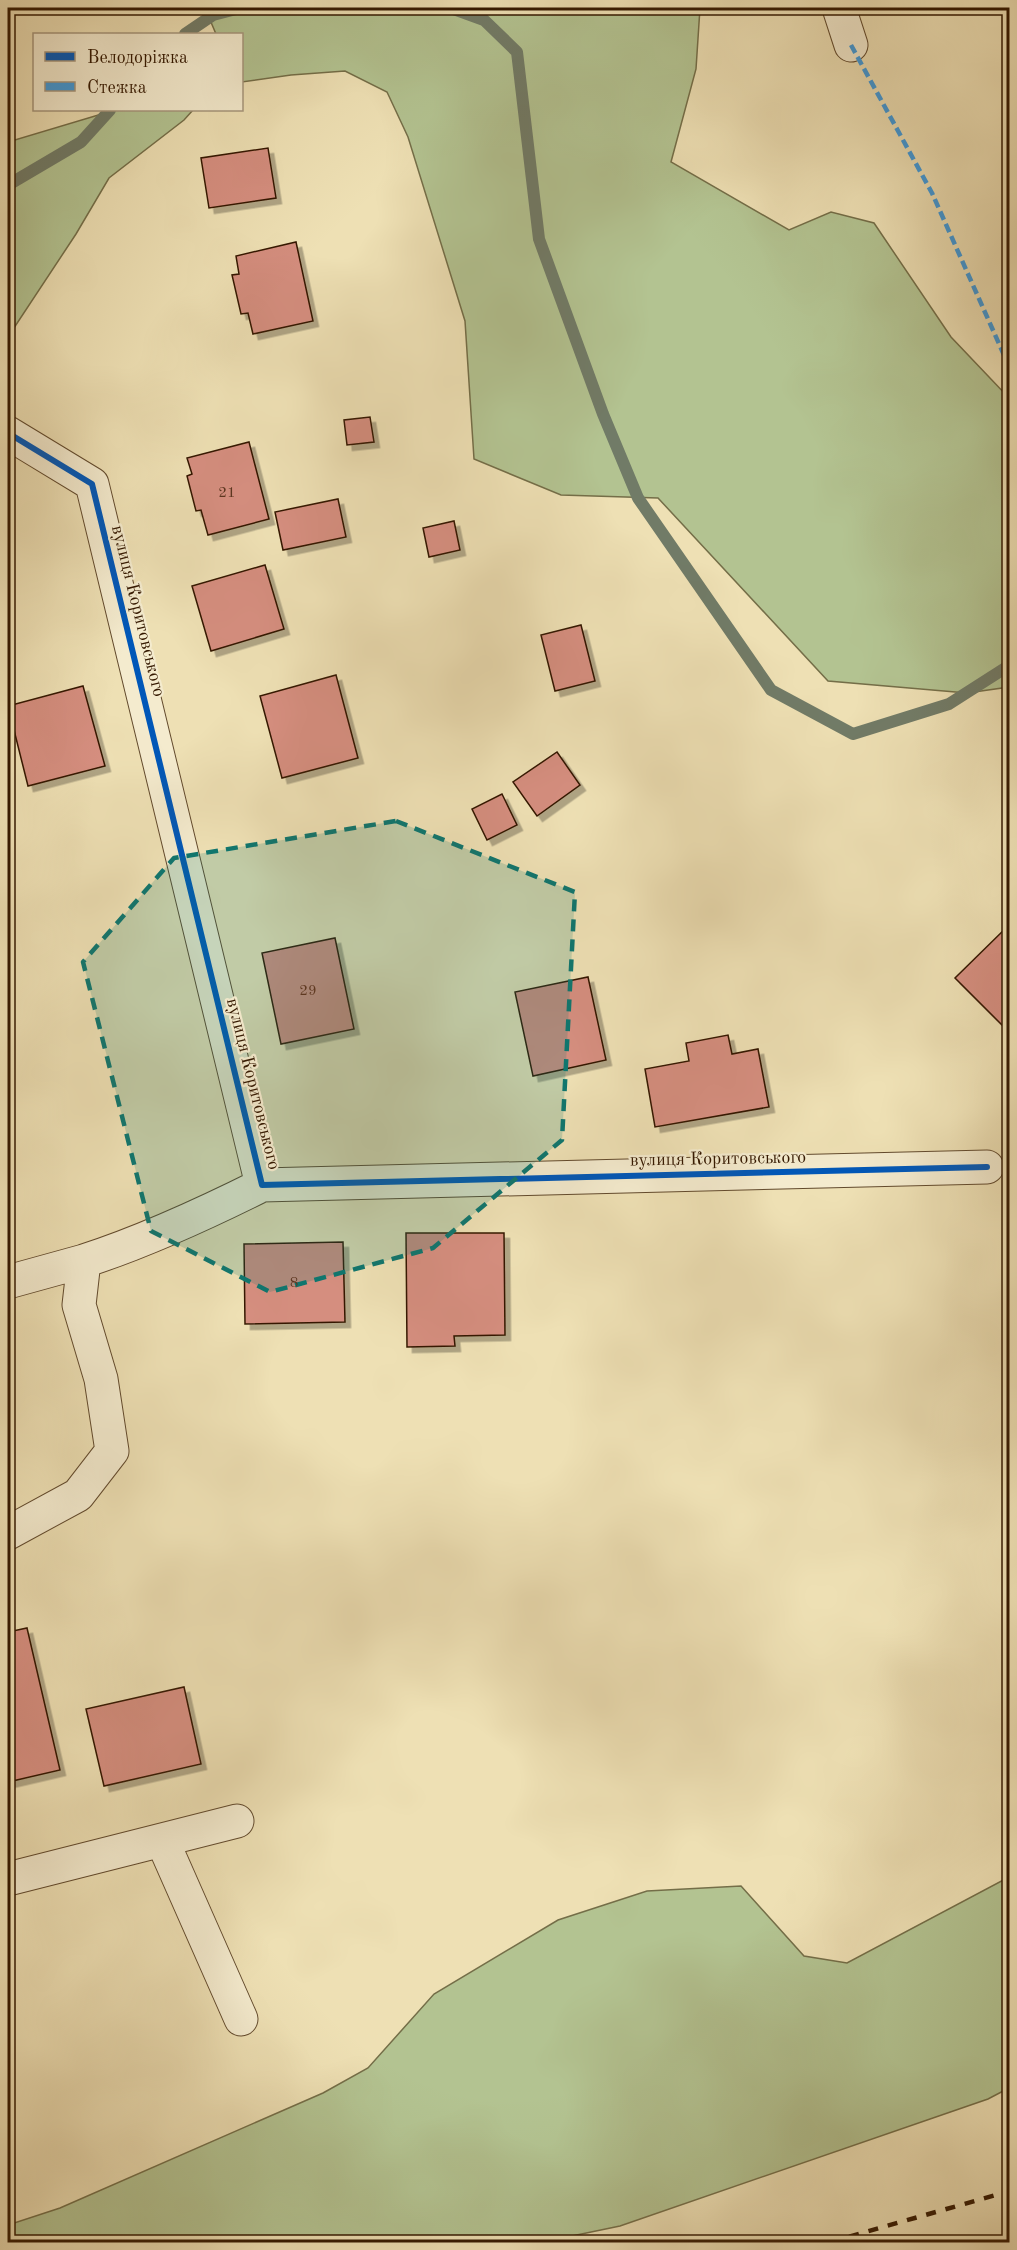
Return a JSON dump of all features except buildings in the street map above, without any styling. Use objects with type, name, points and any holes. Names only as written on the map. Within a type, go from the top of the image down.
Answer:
[{"type":"street","points":[[839,8],[851,45]]},
{"type":"street","name":"вулиця Коритовського","points":[[8,433],[92,484],[262,1185],[987,1167]]},
{"type":"street","points":[[8,1282],[122,1248],[204,1214],[262,1185]]},
{"type":"street","points":[[8,1533],[78,1495],[112,1450],[101,1379],[79,1305],[84,1261]]},
{"type":"street","points":[[8,1879],[237,1821]]},
{"type":"street","points":[[162,1840],[241,2019]]},
{"type":"highlighted area","points":[[396,821],[575,892],[562,1140],[433,1248],[270,1292],[151,1231],[83,962],[174,858]]},
{"type":"green space","points":[[205,8],[700,8],[696,69],[671,162],[789,230],[831,212],[874,223],[951,337],[1009,398],[1009,687],[967,693],[828,681],[658,498],[561,495],[474,459],[465,321],[408,137],[387,92],[345,71],[243,82],[243,33],[216,33]]},
{"type":"green space","points":[[112,111],[192,111],[184,120],[109,178],[76,234],[8,337],[8,142]]},
{"type":"green space","points":[[1009,1877],[1009,2088],[988,2099],[620,2226],[543,2242],[8,2242],[8,2225],[60,2208],[323,2093],[368,2068],[434,1994],[558,1920],[647,1891],[741,1886],[804,1956],[847,1963]]},
{"type":"waterway","points":[[186,33],[213,15],[240,8]]},
{"type":"waterway","points":[[451,8],[484,20],[517,52],[539,239],[603,414],[638,498],[771,690],[853,734],[949,704],[1010,665]]},
{"type":"waterway","points":[[8,185],[81,142],[109,111]]},
{"type":"railway","points":[[830,2242],[1010,2191]]},
{"type":"marked path","points":[[851,45],[932,193],[1004,355],[1010,360]]},
{"type":"cycle path","points":[[8,433],[92,484],[262,1185],[987,1167]]}]
